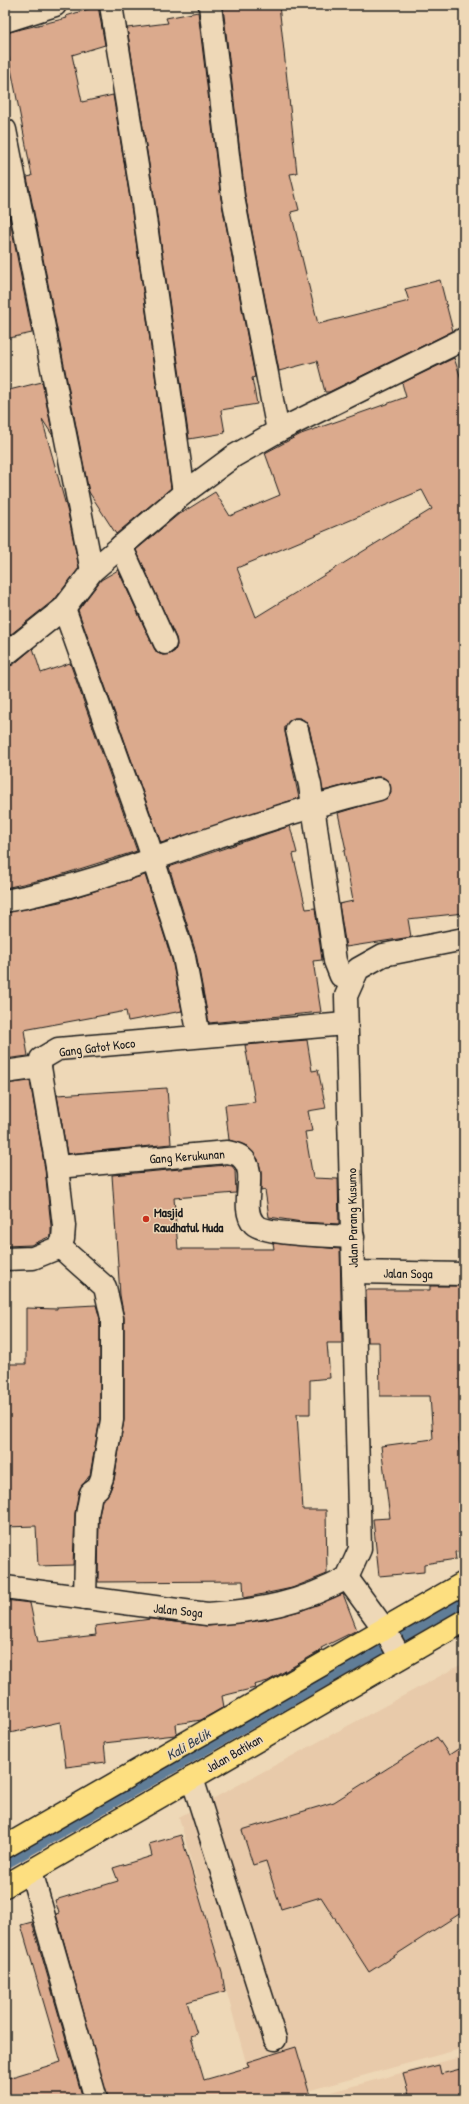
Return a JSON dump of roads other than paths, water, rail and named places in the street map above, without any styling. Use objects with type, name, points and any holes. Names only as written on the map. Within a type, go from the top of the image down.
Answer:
[{"type":"main road","points":[[5,1847],[385,1630],[464,1583]]},
{"type":"main road","name":"Jalan Batikan","points":[[5,1886],[464,1621]]},
{"type":"street","points":[[5,21],[25,9],[55,5]]},
{"type":"street","points":[[111,5],[142,197],[184,492]]},
{"type":"street","points":[[210,5],[233,197],[278,431]]},
{"type":"street","points":[[5,130],[92,571]]},
{"type":"street","points":[[5,655],[64,608],[92,571],[184,492],[234,456],[278,431],[464,342]]},
{"type":"street","points":[[121,546],[165,643]]},
{"type":"street","points":[[64,608],[153,859],[184,957],[198,1036]]},
{"type":"street","points":[[297,730],[312,806],[335,961],[341,976],[352,982]]},
{"type":"street","points":[[5,901],[48,892],[312,806],[379,789]]},
{"type":"street","name":"Jalan Parang Kusumo","points":[[347,1578],[360,1549],[353,1237],[345,1024],[346,996],[358,969],[383,955],[464,939]]},
{"type":"street","name":"Gang Gatot Koco","points":[[40,1067],[41,1059],[58,1049],[345,1024]]},
{"type":"street","points":[[5,1072],[40,1067],[57,1167],[64,1226],[63,1239],[60,1246],[33,1258],[5,1259]]},
{"type":"street","name":"Gang Kerukunan","points":[[57,1167],[227,1152],[240,1156],[248,1165],[249,1213],[254,1224],[268,1231],[353,1237]]},
{"type":"street","points":[[60,1246],[105,1287],[112,1318],[112,1420],[102,1478],[98,1488],[91,1493],[87,1515],[85,1598]]},
{"type":"street","name":"Jalan Soga","points":[[353,1272],[464,1274]]},
{"type":"street","points":[[347,1578],[385,1630],[400,1658]]},
{"type":"street","name":"Jalan Soga","points":[[5,1587],[207,1614],[240,1612],[282,1604],[322,1591],[347,1578]]},
{"type":"street","points":[[192,1778],[275,2039]]},
{"type":"street","points":[[31,1871],[96,2099]]},
{"type":"waterway","name":"Kali Belik","points":[[399,1639],[464,1602]]},
{"type":"waterway","name":"Kali Belik","points":[[5,1865],[384,1648]]},
{"type":"place","name":"Masjid Raudhatul Huda","points":[[146,1219]]}]
